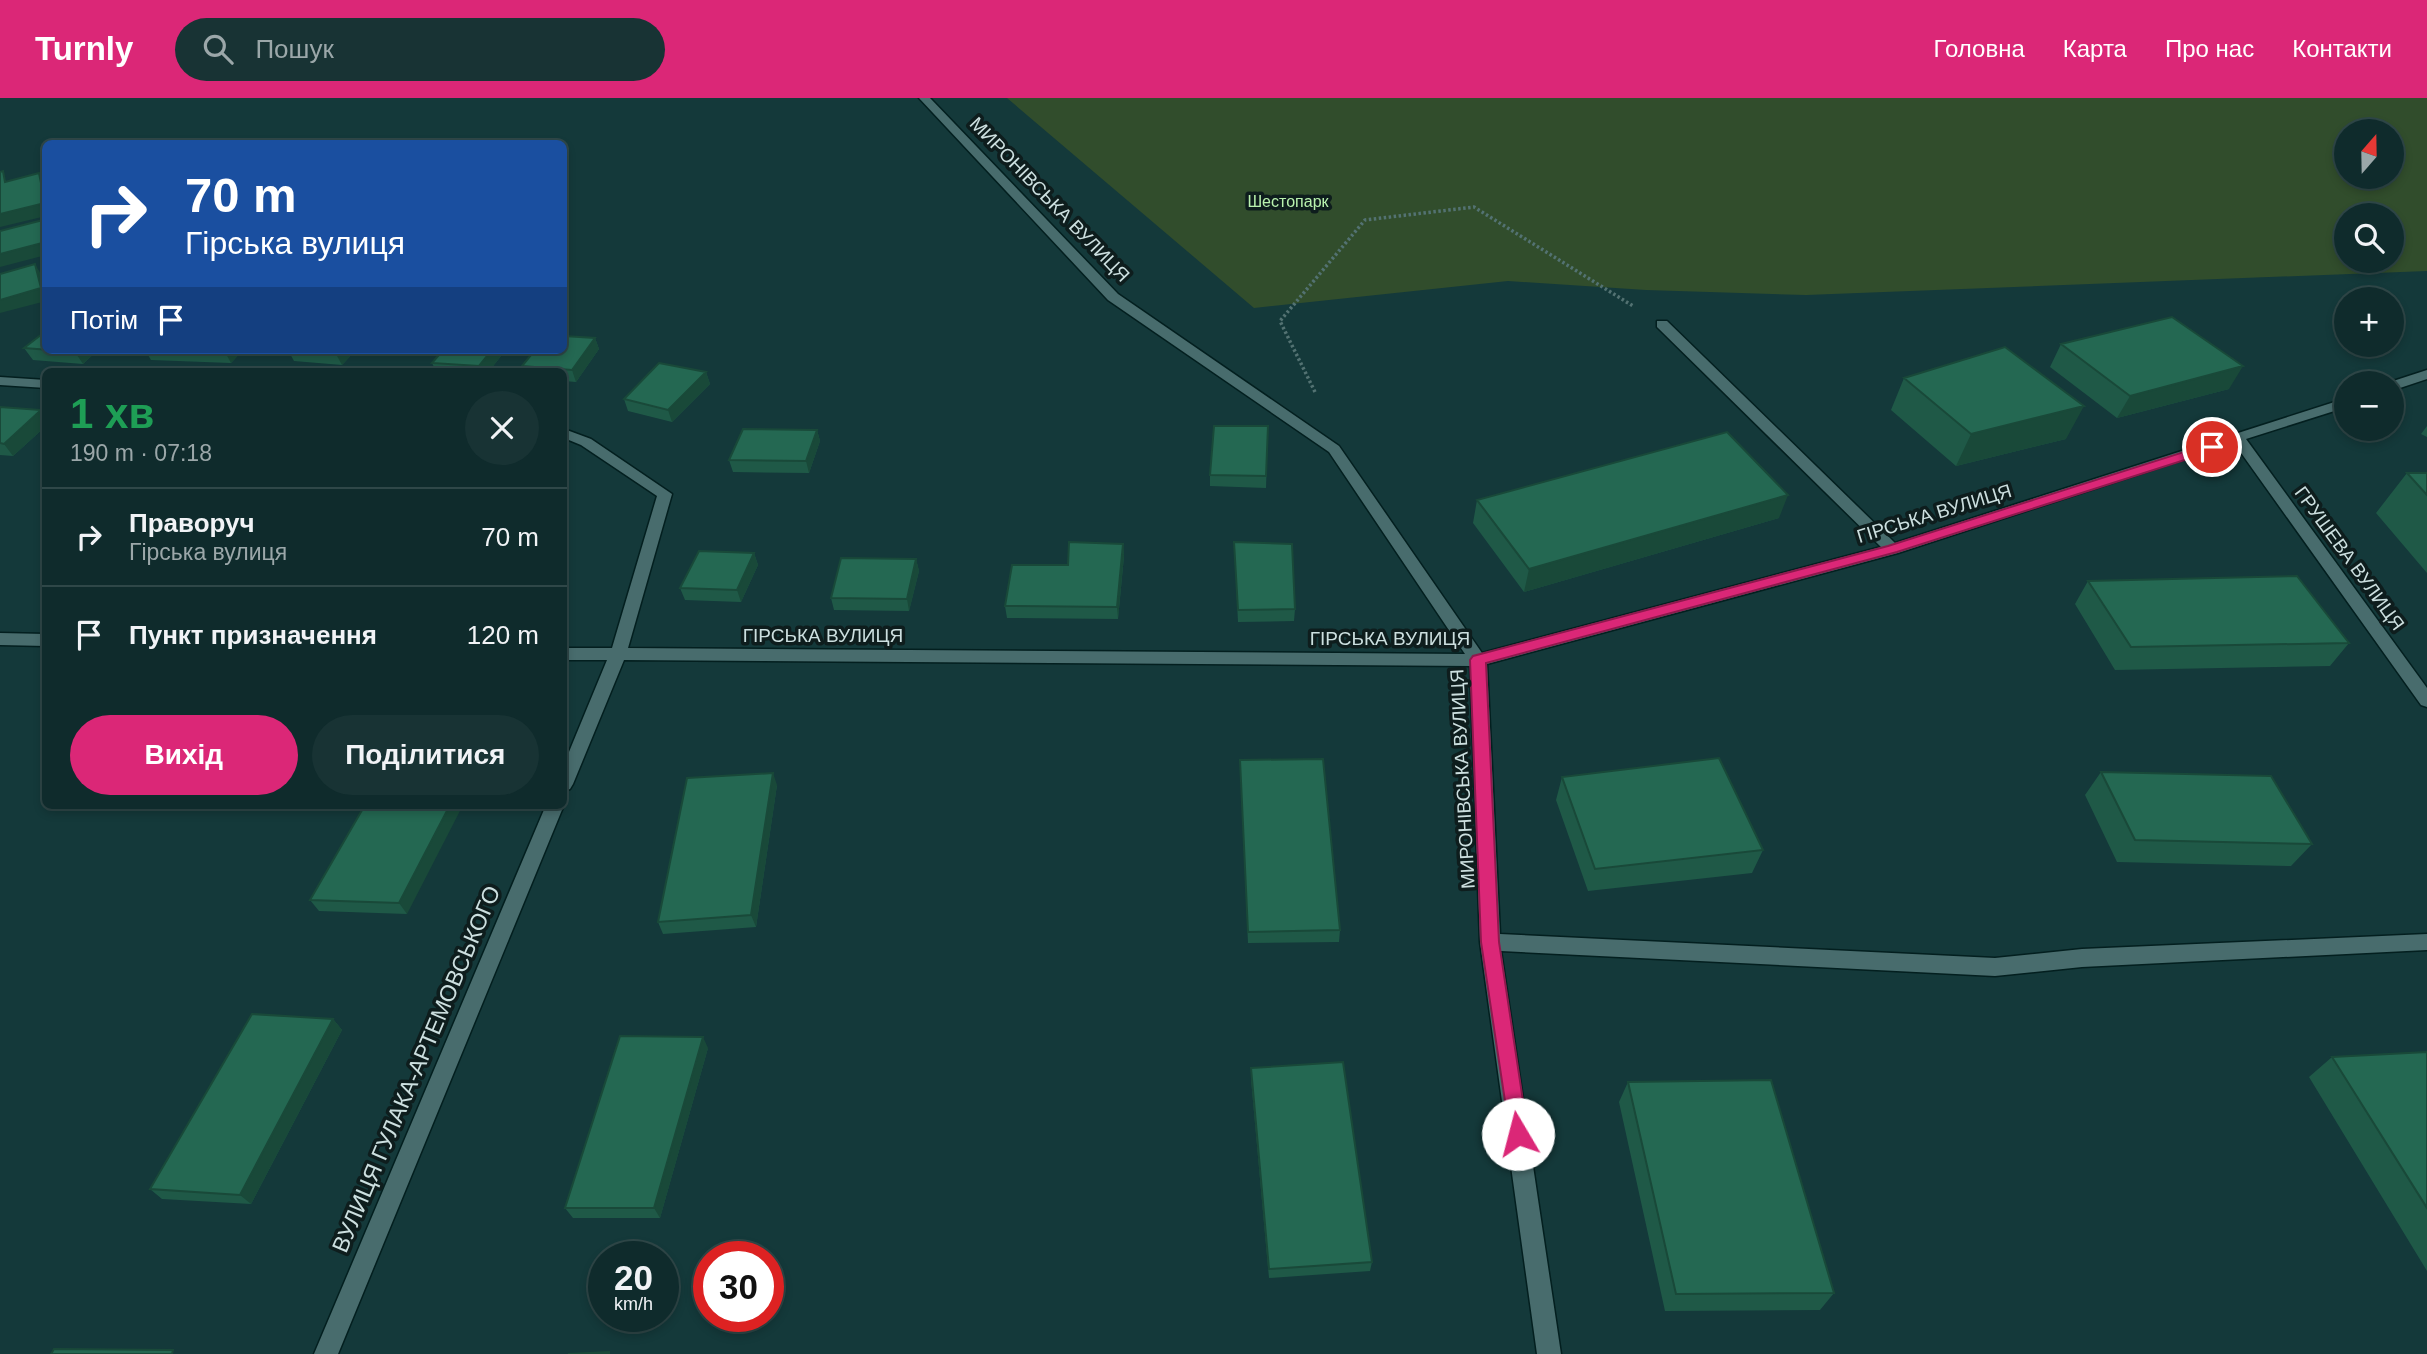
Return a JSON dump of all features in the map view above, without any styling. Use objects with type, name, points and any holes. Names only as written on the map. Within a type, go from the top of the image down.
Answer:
[{"type":"street","name":"МИРОНІВСЬКА ВУЛИЦЯ","points":[[924,98],[1113,297],[1334,450],[1478,660],[1490,942],[1549,1354]]},
{"type":"street","points":[[1662,324],[1892,549]]},
{"type":"street","points":[[2404,382],[2427,374]]},
{"type":"street","points":[[0,381],[42,384]]},
{"type":"street","name":"ГІРСЬКА ВУЛИЦЯ","points":[[567,654],[1478,660],[1892,549],[2334,406]]},
{"type":"street","points":[[567,434],[586,442],[665,494],[618,655],[567,777]]},
{"type":"street","name":"ГРУШЕВА ВУЛИЦЯ","points":[[2238,439],[2427,701]]},
{"type":"street","points":[[0,639],[42,640]]},
{"type":"street","name":"ВУЛИЦЯ ГУЛАКА-АРТЕМОВСЬКОГО","points":[[326,1354],[553,809]]},
{"type":"street","points":[[1490,942],[1995,967],[2082,958],[2427,942]]},
{"type":"path","points":[[1334,450],[1310,378],[1280,321],[1365,220],[1474,206],[1662,324]]},
{"type":"green space","name":"Шестопарк","points":[[1007,98],[2427,98],[2427,271],[2404,272],[2404,203],[2334,203],[2334,273],[2375,273],[1806,295],[1646,290],[1508,281],[1254,308]]},
{"type":"building","points":[[3,171],[5,182],[39,173],[42,204],[0,214],[0,172]]},
{"type":"building","points":[[42,220],[42,243],[0,254],[0,231]]},
{"type":"building","points":[[35,264],[41,288],[0,300],[0,274]]},
{"type":"building","points":[[2172,317],[2243,366],[2130,396],[2061,344]]},
{"type":"building","points":[[42,334],[42,350],[24,348]]},
{"type":"building","points":[[567,336],[595,338],[572,370],[522,366],[532,354],[567,354]]},
{"type":"building","points":[[2005,347],[2084,406],[1971,434],[1904,378]]},
{"type":"building","points":[[440,354],[489,354],[479,366],[432,363]]},
{"type":"building","points":[[659,363],[706,372],[668,410],[624,399]]},
{"type":"building","points":[[0,407],[41,410],[4,444],[0,443]]},
{"type":"building","points":[[1214,426],[1268,426],[1266,476],[1210,475]]},
{"type":"building","points":[[743,429],[817,430],[806,461],[729,460]]},
{"type":"building","points":[[1727,432],[1788,495],[1529,569],[1477,500]]},
{"type":"building","points":[[2407,473],[2427,473],[2427,495]]},
{"type":"building","points":[[1069,542],[1123,544],[1117,607],[1005,606],[1012,565],[1068,565]]},
{"type":"building","points":[[1234,542],[1292,544],[1295,609],[1238,610]]},
{"type":"building","points":[[699,551],[754,553],[737,590],[680,588]]},
{"type":"building","points":[[841,558],[916,559],[907,599],[831,598]]},
{"type":"building","points":[[2297,576],[2349,643],[2131,647],[2088,581]]},
{"type":"building","points":[[1719,758],[1763,850],[1595,869],[1562,777]]},
{"type":"building","points":[[1323,759],[1340,930],[1248,932],[1240,760]]},
{"type":"building","points":[[2101,772],[2271,776],[2312,844],[2135,840]]},
{"type":"building","points":[[773,773],[751,915],[658,922],[687,778]]},
{"type":"building","points":[[363,809],[448,809],[399,903],[310,900]]},
{"type":"building","points":[[252,1014],[333,1019],[240,1195],[150,1189]]},
{"type":"building","points":[[620,1036],[703,1037],[654,1208],[565,1208]]},
{"type":"building","points":[[2427,1052],[2427,1208],[2332,1057]]},
{"type":"building","points":[[1343,1062],[1372,1262],[1269,1269],[1251,1068]]},
{"type":"building","points":[[1771,1080],[1834,1293],[1676,1294],[1628,1082]]},
{"type":"building","points":[[54,1349],[173,1350],[172,1354],[51,1354]]},
{"type":"building","points":[[609,1352],[609,1354],[568,1354]]},
{"type":"route","points":[[1518,1134],[1490,942],[1478,660],[1892,549],[2212,447]]}]
